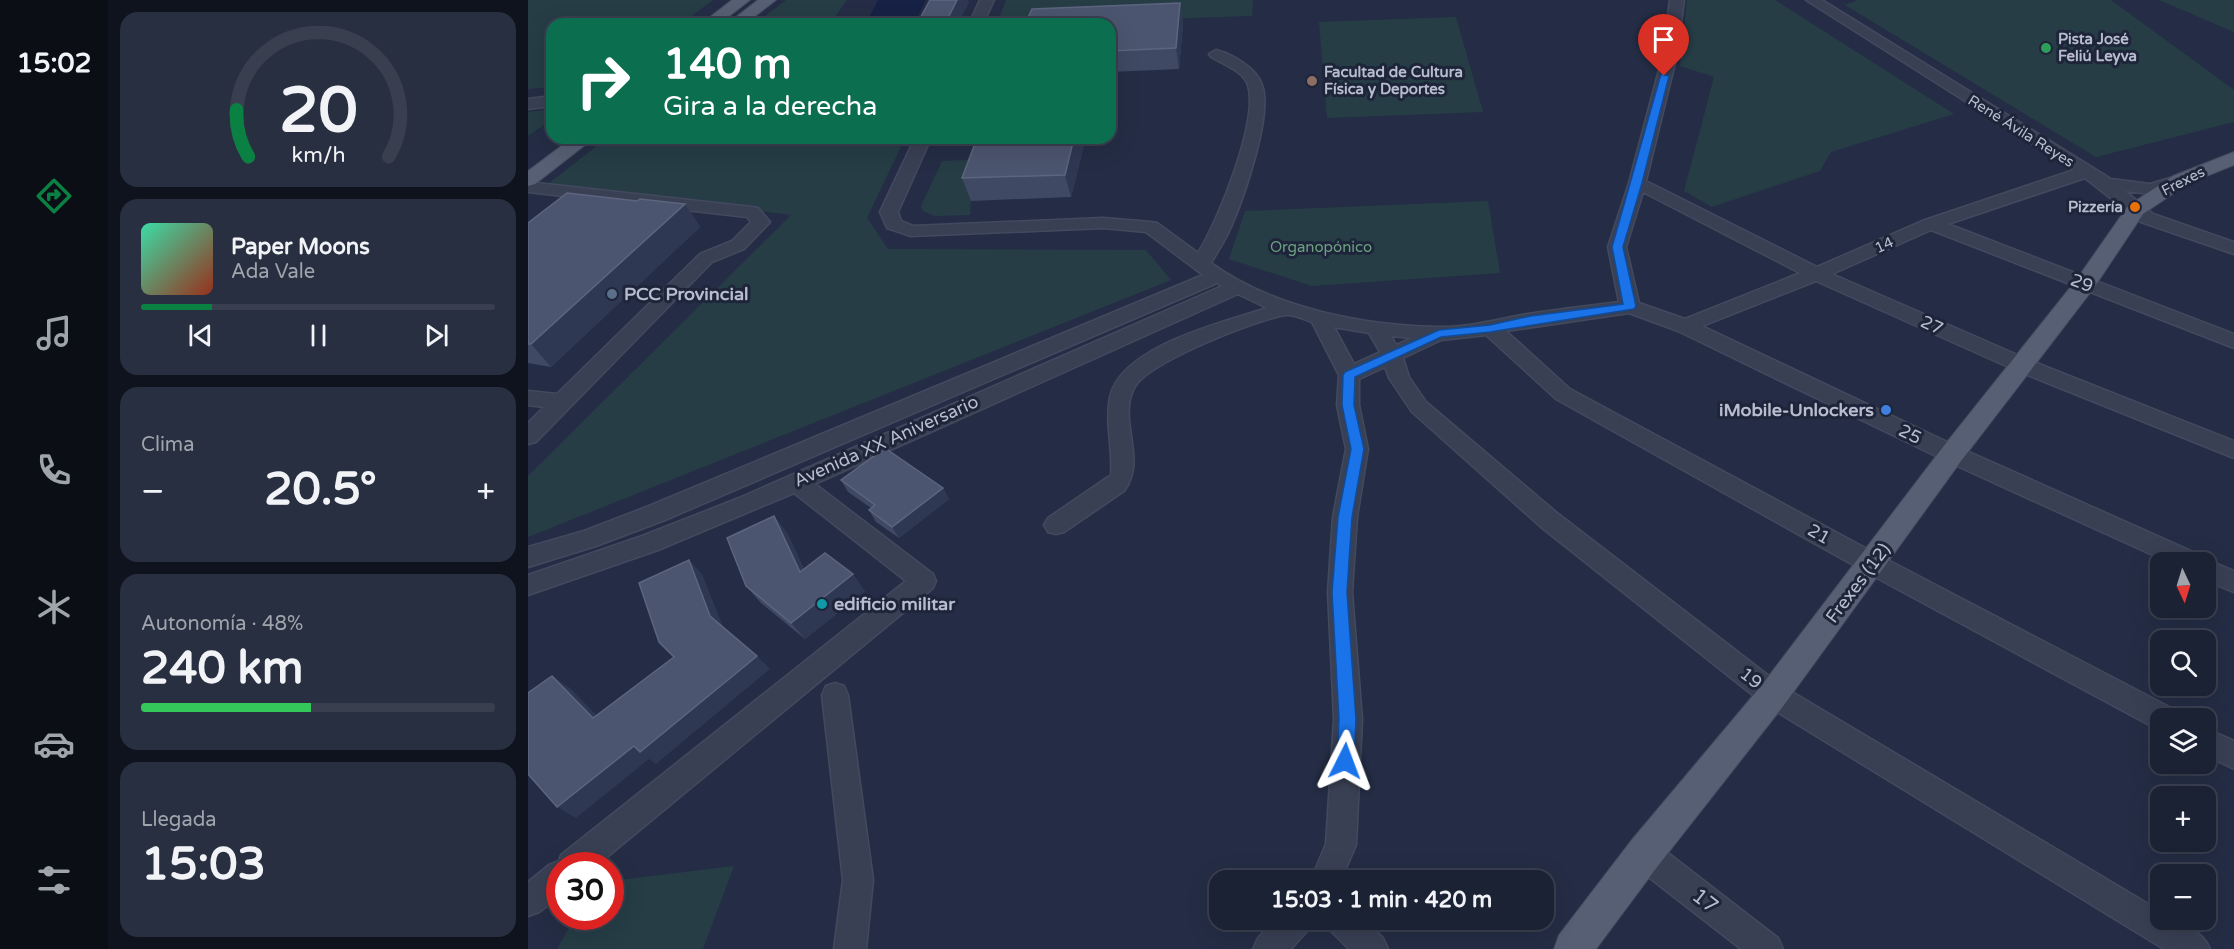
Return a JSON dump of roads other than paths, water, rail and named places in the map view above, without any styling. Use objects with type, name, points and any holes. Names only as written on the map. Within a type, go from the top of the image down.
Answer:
[{"type":"main road","points":[[717,18],[742,0]]},
{"type":"main road","points":[[743,18],[768,0]]},
{"type":"main road","points":[[528,158],[547,144]]},
{"type":"main road","points":[[528,180],[576,144]]},
{"type":"main road","name":"Frexes","points":[[2135,210],[2180,180],[2234,158]]},
{"type":"main road","name":"Frexes (12)","points":[[1573,949],[1644,854],[1773,695],[1873,564],[1953,454],[2085,284],[2135,210]]},
{"type":"street","points":[[979,18],[987,0]]},
{"type":"street","points":[[920,144],[889,213],[893,224],[911,231],[1103,223],[1151,227],[1209,270],[1287,308],[1320,318],[1376,328],[1439,334],[1630,306],[1617,247],[1637,183],[1670,55],[1677,0]]},
{"type":"street","name":"René Ávila Reyes","points":[[1813,0],[2104,183],[2147,218],[2234,248]]},
{"type":"street","points":[[1828,9],[1846,0]]},
{"type":"street","points":[[1209,270],[1257,113],[1255,85],[1244,70],[1216,54]]},
{"type":"street","points":[[528,104],[546,102]]},
{"type":"street","name":"14","points":[[1685,326],[1816,274],[1931,224],[2085,172]]},
{"type":"street","points":[[2104,183],[2151,189],[2180,180]]},
{"type":"street","name":"27","points":[[1637,183],[1816,274],[2022,365],[2234,450]]},
{"type":"street","points":[[528,187],[752,212],[761,222],[738,245],[706,258],[528,436]]},
{"type":"street","name":"29","points":[[1931,224],[2234,341]]},
{"type":"street","name":"Avenida XX Aniversario","points":[[528,556],[588,539],[657,513],[1209,270]]},
{"type":"street","name":"Avenida XX Aniversario","points":[[528,585],[650,543],[795,482],[1239,286]]},
{"type":"street","name":"25","points":[[1630,306],[1685,326],[1953,454],[2169,552]]},
{"type":"street","points":[[1056,525],[1116,484],[1122,477],[1120,404],[1124,385],[1132,373],[1166,353],[1199,338],[1287,308]]},
{"type":"street","points":[[1320,318],[1349,375],[1348,405],[1357,449],[1345,517],[1340,592],[1348,719],[1341,845],[1330,870]]},
{"type":"street","name":"19","points":[[1376,328],[1392,355],[1399,378],[1419,407],[1549,520],[1773,695],[2194,949]]},
{"type":"street","name":"21","points":[[1490,328],[1563,394],[1873,564],[2150,711]]},
{"type":"street","points":[[1349,375],[1439,334]]},
{"type":"street","points":[[528,398],[562,402]]},
{"type":"street","points":[[589,852],[924,581],[795,482]]},
{"type":"street","points":[[2216,574],[2234,582]]},
{"type":"street","points":[[835,695],[858,880],[850,949]]},
{"type":"street","points":[[2216,747],[2234,756]]},
{"type":"street","name":"17","points":[[1644,854],[1767,949]]},
{"type":"street","points":[[528,901],[546,887]]},
{"type":"street","points":[[1269,949],[1287,930]]},
{"type":"street","points":[[1352,930],[1372,949]]},
{"type":"water","points":[[878,0],[926,0],[917,18],[869,18]]},
{"type":"place","name":"Pista José Feliú Leyva","points":[[2046,48]]},
{"type":"place","name":"Facultad de Cultura Física y Deportes","points":[[1312,81]]},
{"type":"place","name":"Pizzería","points":[[2135,207]]},
{"type":"place","name":"PCC Provincial","points":[[612,294]]},
{"type":"place","name":"iMobile-Unlockers","points":[[1886,410]]},
{"type":"place","name":"edificio militar","points":[[822,604]]},
{"type":"park label","name":"Organopónico","points":[[1321,247]]}]
